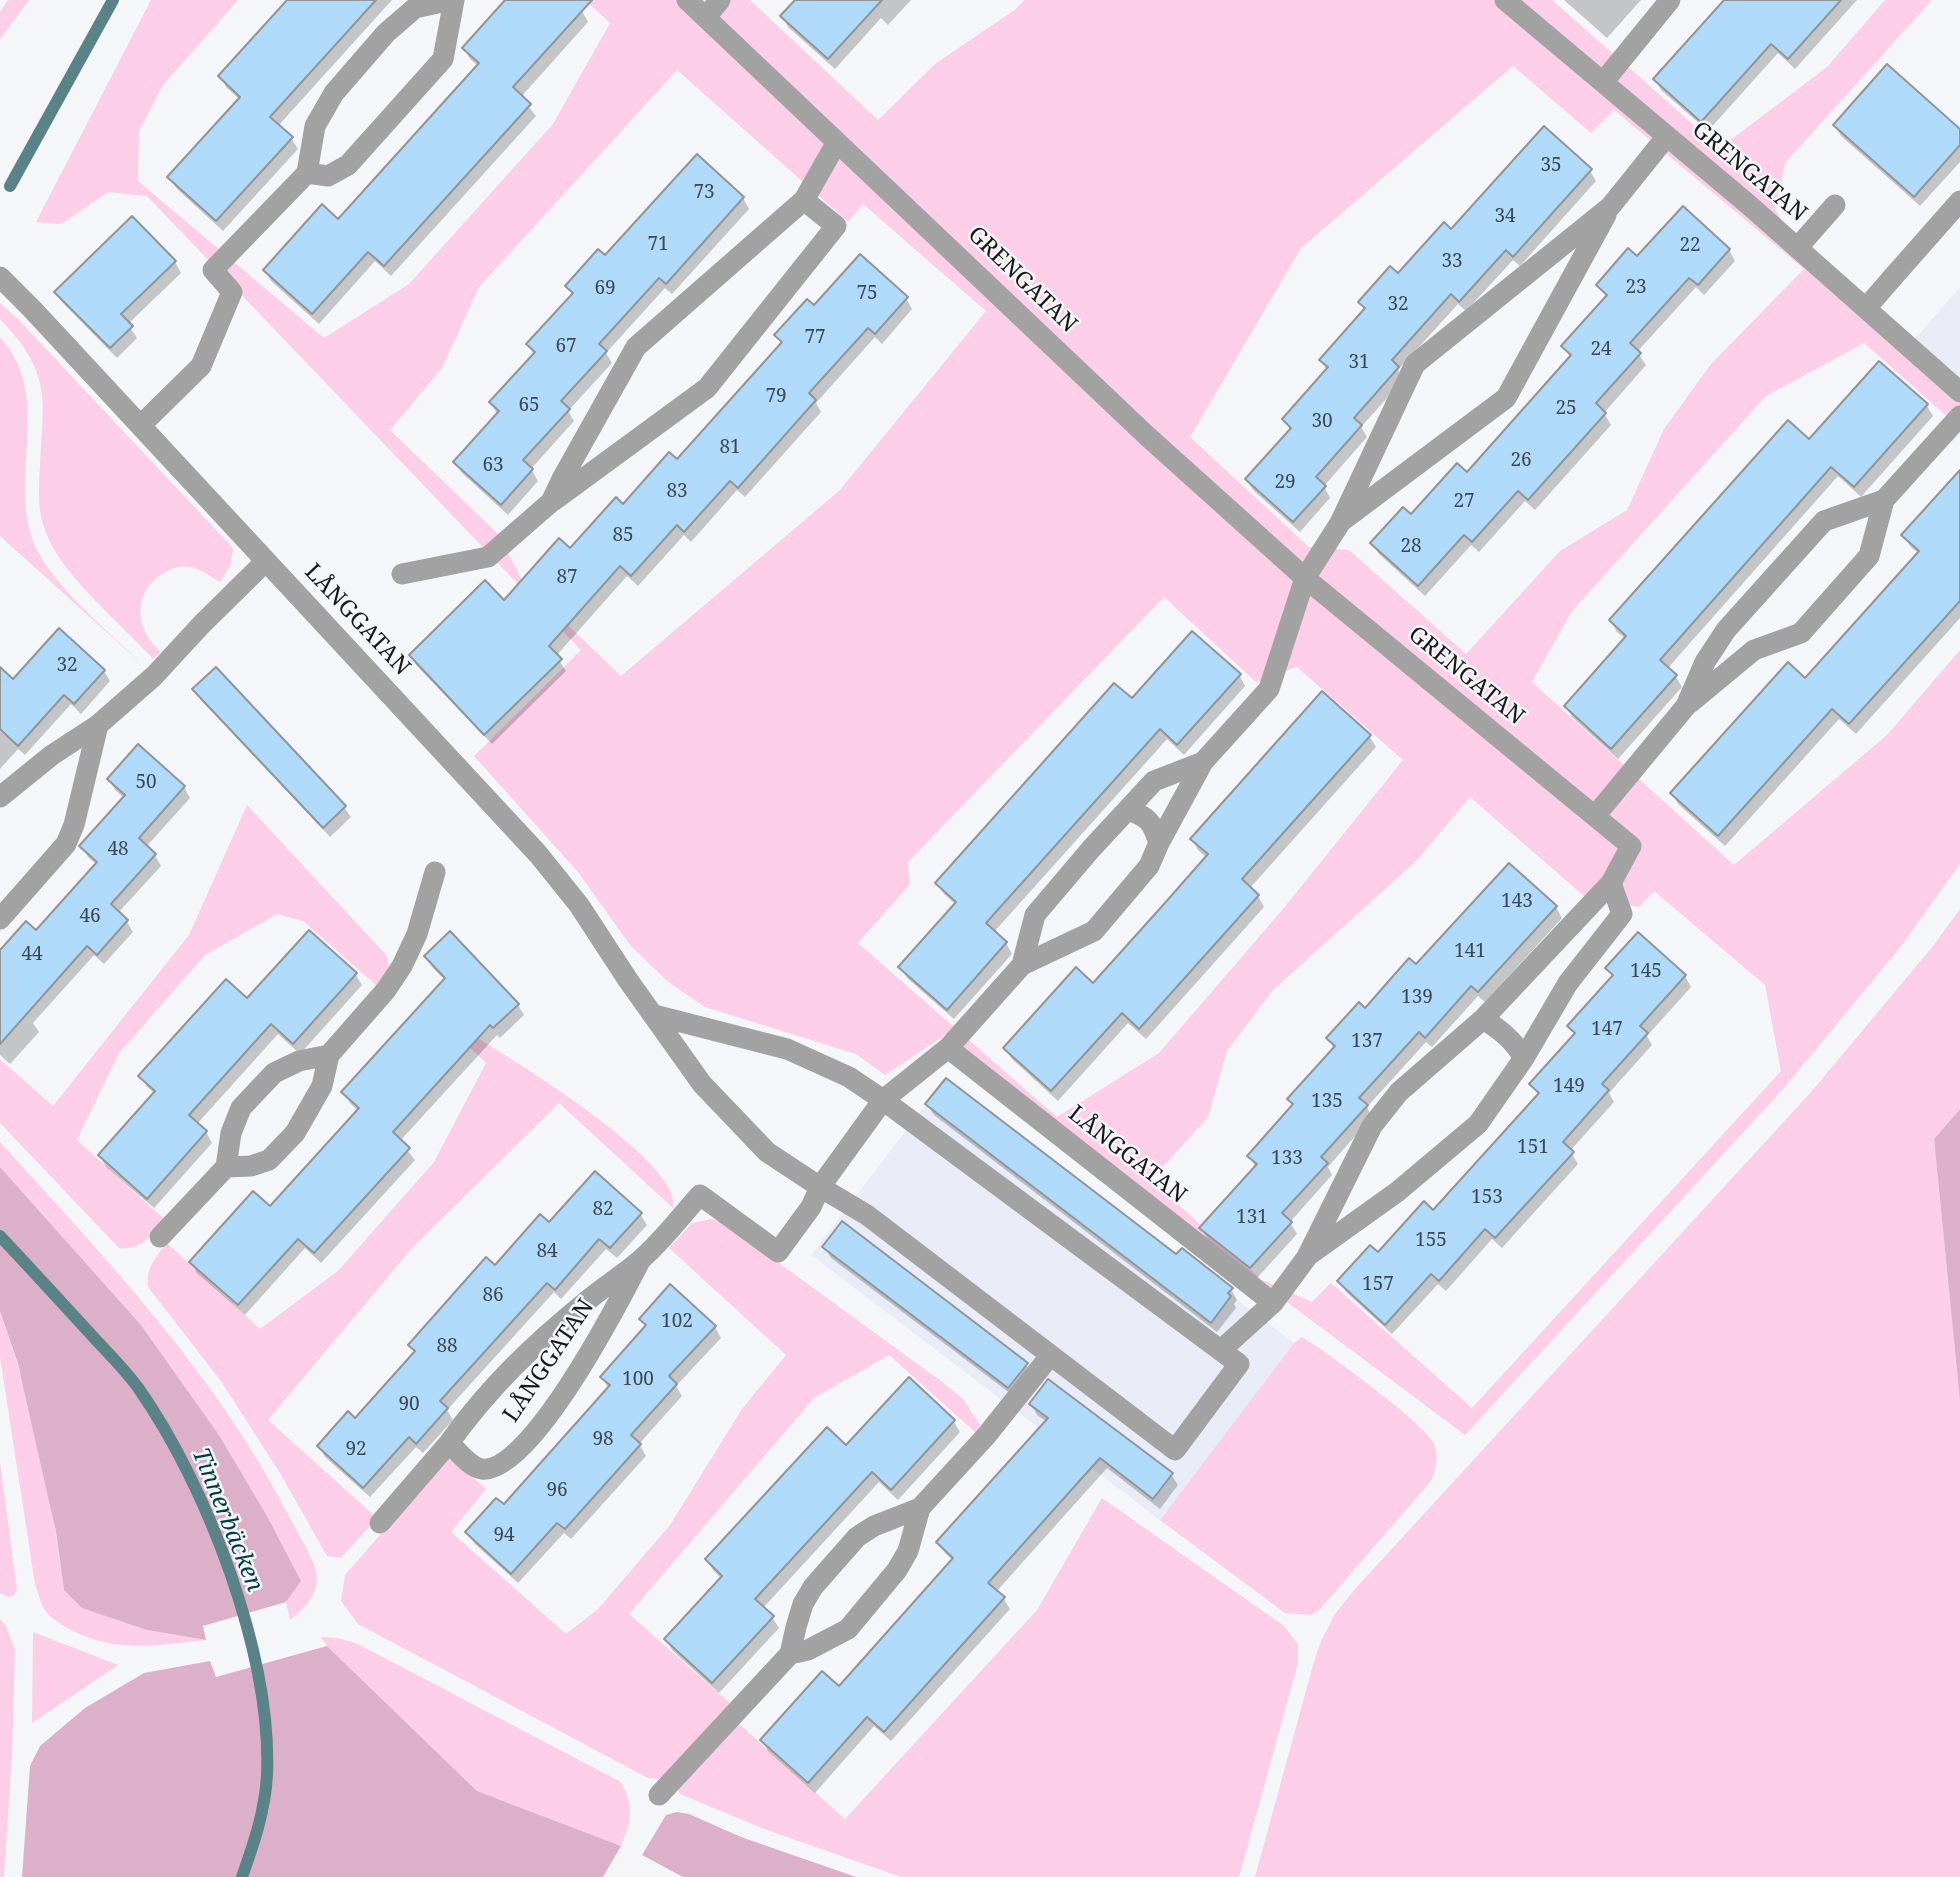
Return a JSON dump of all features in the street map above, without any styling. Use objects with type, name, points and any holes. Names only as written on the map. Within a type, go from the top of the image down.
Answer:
[{"type":"street","points":[[141,425],[201,366],[232,292],[213,270],[307,173],[315,126],[334,93],[386,33],[415,8],[453,0],[443,59],[348,164],[328,176],[307,173]]},
{"type":"street","name":"GRENGATAN","points":[[687,0],[1136,426],[1305,578],[1631,846],[1611,883]]},
{"type":"street","points":[[706,17],[720,0]]},
{"type":"street","name":"GRENGATAN","points":[[1505,0],[1798,247],[1960,392]]},
{"type":"street","points":[[1605,82],[1670,0]]},
{"type":"street","name":"GRENGATAN","points":[[1340,523],[1506,398],[1610,207],[1667,136]]},
{"type":"street","points":[[551,502],[636,347],[804,200],[837,142]]},
{"type":"street","points":[[402,574],[488,557],[551,502],[707,388],[836,226],[804,200]]},
{"type":"street","points":[[1867,307],[1960,201]]},
{"type":"street","name":"GRENGATAN","points":[[1798,247],[1835,205]]},
{"type":"street","name":"GRENGATAN","points":[[1305,578],[1340,523],[1415,364],[1610,207]]},
{"type":"street","name":"LÅNGGATAN","points":[[0,277],[141,425],[538,854],[579,905],[702,1084],[767,1152],[820,1187]]},
{"type":"street","points":[[1595,816],[1686,706],[1754,650],[1801,633],[1868,556],[1884,500],[1960,416]]},
{"type":"street","points":[[1377,444],[1381,458],[1390,466],[1409,470]]},
{"type":"street","points":[[1686,706],[1705,662],[1726,630],[1824,521],[1884,500]]},
{"type":"street","points":[[0,797],[52,755],[98,725],[154,677],[202,624],[266,561]]},
{"type":"street","name":"LÅNGGATAN","points":[[380,1523],[449,1443],[473,1408],[527,1351],[640,1261],[700,1195],[778,1252],[811,1207],[820,1187],[883,1100],[948,1048],[1022,965],[1094,931],[1149,866],[1203,762],[1269,689],[1305,578]]},
{"type":"street","points":[[1738,616],[1743,635],[1754,650]]},
{"type":"street","points":[[0,919],[66,844],[74,825],[98,725]]},
{"type":"street","name":"LÅNGGATAN","points":[[1022,965],[1035,915],[1128,810],[1154,781],[1203,762]]},
{"type":"street","points":[[1128,810],[1143,815],[1153,824],[1159,843]]},
{"type":"street","points":[[226,1167],[251,1166],[269,1160],[295,1133],[322,1086],[329,1055],[386,990],[402,966],[417,934],[435,872]]},
{"type":"street","points":[[1221,1350],[1273,1303],[1307,1257],[1384,1108],[1483,1018],[1611,883],[1622,914],[1568,983],[1524,1058],[1478,1124],[1397,1192],[1307,1257]]},
{"type":"street","points":[[654,1015],[787,1049],[849,1077],[1239,1364],[1175,1450],[867,1215],[820,1187]]},
{"type":"street","points":[[1483,1018],[1515,1042],[1524,1058]]},
{"type":"street","name":"LÅNGGATAN","points":[[948,1048],[1273,1303]]},
{"type":"street","points":[[160,1237],[226,1167],[231,1133],[241,1108],[274,1073],[299,1061],[329,1055]]},
{"type":"street","name":"LÅNGGATAN","points":[[449,1443],[483,1470],[512,1457],[532,1436],[584,1364],[606,1329],[640,1261]]},
{"type":"street","points":[[659,1795],[790,1654],[799,1615],[813,1587],[856,1537],[874,1526],[920,1508],[986,1436],[1050,1356]]},
{"type":"street","points":[[790,1654],[817,1646],[848,1629],[897,1570],[908,1551],[920,1508]]},
{"type":"shaded area","points":[[8,0],[29,0],[0,39],[0,12]]},
{"type":"shaded area","points":[[151,0],[238,0],[163,85],[139,131],[138,181],[324,338],[409,284],[553,124],[610,23],[585,0],[750,0],[878,120],[935,64],[1016,9],[1024,0],[1552,0],[1720,148],[1827,67],[1885,0],[1932,0],[1785,163],[1775,209],[1809,269],[1960,400],[1960,428],[1864,343],[1766,396],[1572,611],[1532,682],[1734,865],[1887,735],[1960,650],[1960,864],[1898,950],[1784,1088],[1465,1435],[1236,1264],[945,1035],[885,1075],[856,1054],[705,1007],[668,982],[630,945],[578,872],[474,756],[581,650],[147,196],[108,192],[61,224],[36,222]],"holes":[[[1513,66],[1591,133],[1614,110],[1804,269],[1711,364],[1664,429],[1627,510],[1560,551],[1466,654],[1349,550],[1309,547],[1190,437],[1301,248]],[[677,70],[848,222],[863,204],[986,311],[840,490],[621,676],[523,582],[498,534],[390,430],[442,368],[479,287]],[[1164,597],[1256,682],[1297,667],[1403,760],[1283,909],[1159,1053],[1057,1117],[858,943],[910,884],[908,862]],[[1470,797],[1584,896],[1639,907],[1654,891],[1765,985],[1781,1071],[1472,1408],[1331,1283],[1312,1302],[1262,1280],[1151,1180],[1208,1117],[1227,1051],[1272,991],[1416,861]]]},
{"type":"shaded area","points":[[1960,287],[1960,382],[1915,339]]},
{"type":"shaded area","points":[[0,303],[233,548],[231,564],[220,582],[198,569],[182,567],[166,571],[150,584],[144,594],[140,614],[147,634],[161,652],[153,659],[75,578],[50,542],[39,502],[43,421],[41,386],[28,355],[0,319]]},
{"type":"shaded area","points":[[0,337],[15,359],[24,383],[28,433],[26,510],[38,552],[63,587],[142,664],[0,536]]},
{"type":"shaded area","points":[[247,805],[387,956],[389,967],[378,987],[303,921],[277,914],[205,955],[119,1053],[77,1140],[164,1219],[140,1244],[119,1248],[0,1123],[0,1059],[53,1106],[189,935]]},
{"type":"shaded area","points":[[1960,909],[1960,1109],[1934,1139],[1960,1401],[1960,1877],[1255,1877],[1313,1665],[1321,1641],[1335,1614],[1812,1091],[1933,946]]},
{"type":"shaded area","points":[[464,1030],[550,1084],[623,1138],[651,1165],[670,1189],[673,1208],[559,1103],[412,1248],[268,1420],[377,1518],[341,1558],[327,1556],[280,1473],[221,1381],[148,1287],[148,1274],[167,1243],[260,1329],[338,1271],[434,1162],[486,1063],[458,1036]]},
{"type":"shaded area","points":[[946,1078],[1294,1343],[1160,1520],[811,1255]]},
{"type":"shaded area","points":[[1960,1109],[1960,1401],[1934,1139]]},
{"type":"shaded area","points":[[0,1142],[158,1321],[230,1417],[262,1467],[316,1571],[312,1596],[290,1620],[286,1602],[300,1580],[267,1516],[219,1435],[141,1325],[0,1167]]},
{"type":"shaded area","points":[[0,1167],[141,1325],[219,1435],[267,1516],[301,1581],[286,1602],[203,1626],[206,1640],[147,1630],[82,1608],[64,1590],[56,1532],[18,1364],[0,1311]]},
{"type":"shaded area","points":[[712,1219],[724,1223],[941,1381],[963,1399],[980,1425],[976,1433],[889,1355],[814,1398],[629,1614],[733,1706],[667,1776],[648,1778],[358,1624],[341,1601],[345,1575],[449,1456],[486,1489],[451,1532],[566,1634],[598,1609],[670,1525],[742,1409],[786,1355],[669,1248],[692,1223]]},
{"type":"shaded area","points":[[0,1311],[39,1449],[64,1590],[147,1630],[206,1640],[136,1646],[103,1642],[69,1629],[44,1609],[35,1584],[0,1357]]},
{"type":"shaded area","points":[[1302,1337],[1416,1423],[1434,1444],[1437,1458],[1431,1481],[1320,1609],[1311,1615],[1285,1613],[1160,1520],[1294,1343]]},
{"type":"shaded area","points":[[0,1462],[17,1590],[13,1596],[8,1597],[0,1593]]},
{"type":"shaded area","points":[[1102,1498],[1284,1626],[1298,1644],[1298,1663],[1239,1877],[901,1877],[764,1829],[680,1794],[678,1789],[737,1722],[845,1819],[1037,1610]]},
{"type":"shaded area","points":[[0,1619],[6,1626],[15,1650],[4,1877],[0,1877]]},
{"type":"shaded area","points":[[33,1632],[118,1665],[32,1723]]},
{"type":"shaded area","points":[[321,1637],[356,1643],[621,1782],[628,1799],[630,1814],[621,1846],[477,1791],[327,1646]]},
{"type":"shaded area","points":[[327,1646],[477,1791],[621,1846],[603,1877],[22,1877],[30,1766],[40,1746],[85,1708],[144,1673],[210,1661],[216,1677]]},
{"type":"shaded area","points":[[677,1812],[689,1814],[741,1837],[856,1877],[683,1877],[642,1855],[666,1815]]},
{"type":"building","points":[[287,0],[376,0],[270,117],[293,137],[216,221],[167,177],[240,97],[218,76]]},
{"type":"building","points":[[505,0],[592,0],[513,87],[531,104],[384,266],[368,252],[312,314],[263,270],[322,204],[338,219],[479,63],[462,48]]},
{"type":"building","points":[[795,0],[882,0],[828,59],[780,16]]},
{"type":"building","points":[[1724,0],[1841,0],[1788,59],[1771,44],[1701,122],[1653,79]]},
{"type":"building","points":[[1887,64],[1960,129],[1960,145],[1914,197],[1833,125]]},
{"type":"building","points":[[1544,126],[1592,169],[1513,257],[1506,250],[1459,302],[1451,294],[1392,360],[1399,367],[1354,418],[1362,425],[1316,477],[1326,486],[1293,522],[1245,479],[1291,428],[1282,419],[1328,367],[1319,360],[1365,308],[1358,302],[1390,266],[1398,273],[1444,222],[1451,229]]},
{"type":"building","points":[[697,154],[744,197],[666,284],[659,278],[599,344],[607,351],[561,401],[570,409],[523,460],[533,469],[501,505],[453,462],[499,411],[489,402],[535,352],[526,344],[573,293],[565,286],[598,249],[605,255]]},
{"type":"building","points":[[1683,206],[1730,249],[1698,285],[1689,278],[1630,343],[1641,353],[1596,403],[1606,413],[1528,500],[1518,491],[1472,542],[1464,535],[1418,586],[1370,543],[1403,507],[1411,514],[1457,463],[1467,472],[1571,355],[1561,346],[1607,295],[1596,285],[1628,248],[1637,256]]},
{"type":"building","points":[[132,216],[176,261],[121,314],[133,326],[110,348],[54,292]]},
{"type":"building","points":[[860,254],[908,297],[875,334],[868,328],[809,393],[816,400],[738,488],[730,481],[684,532],[677,525],[631,576],[620,566],[549,646],[562,659],[484,735],[409,655],[485,580],[504,600],[559,538],[570,548],[616,497],[623,504],[669,452],[677,459],[782,342],[774,335],[807,299],[814,305]]},
{"type":"building","points":[[1879,361],[1928,404],[1854,487],[1831,467],[1660,660],[1677,675],[1611,749],[1564,706],[1626,636],[1609,620],[1788,420],[1809,439]]},
{"type":"building","points":[[1960,470],[1960,601],[1849,724],[1832,709],[1718,836],[1670,793],[1788,662],[1805,678],[1919,551],[1901,535]]},
{"type":"building","points":[[59,628],[105,670],[74,704],[64,695],[18,746],[0,729],[0,667],[13,679]]},
{"type":"building","points":[[1192,631],[1241,674],[1177,745],[1160,729],[986,923],[1007,942],[947,1010],[898,967],[956,902],[935,883],[1114,683],[1132,698]]},
{"type":"building","points":[[216,667],[346,806],[323,828],[192,689]]},
{"type":"building","points":[[1322,691],[1371,735],[1242,879],[1259,895],[1139,1029],[1122,1013],[1051,1091],[1003,1048],[1076,967],[1093,983],[1164,904],[1208,854],[1190,839]]},
{"type":"building","points":[[138,744],[185,786],[139,838],[156,854],[111,904],[128,920],[97,955],[87,946],[0,1044],[0,950],[26,921],[36,930],[97,862],[79,846],[125,795],[107,779]]},
{"type":"building","points":[[1509,863],[1557,906],[1478,992],[1471,986],[1425,1038],[1419,1032],[1359,1098],[1368,1105],[1321,1157],[1328,1163],[1282,1213],[1292,1222],[1250,1268],[1199,1228],[1257,1164],[1247,1156],[1293,1104],[1287,1099],[1335,1046],[1326,1038],[1359,1002],[1365,1008],[1409,958],[1416,964]]},
{"type":"building","points":[[309,930],[357,973],[293,1044],[271,1024],[189,1115],[207,1131],[147,1199],[98,1155],[155,1091],[138,1076],[226,979],[247,998]]},
{"type":"building","points":[[450,931],[519,1004],[493,1028],[490,1025],[393,1132],[410,1148],[314,1253],[298,1239],[238,1305],[189,1262],[253,1191],[270,1206],[359,1108],[341,1092],[445,978],[424,956]]},
{"type":"building","points":[[1638,932],[1686,975],[1640,1026],[1648,1033],[1602,1084],[1609,1090],[1563,1142],[1574,1152],[1495,1238],[1485,1229],[1439,1281],[1431,1274],[1385,1325],[1337,1281],[1370,1245],[1378,1252],[1424,1201],[1433,1210],[1539,1093],[1529,1084],[1575,1033],[1567,1026],[1613,975],[1605,968]]},
{"type":"building","points":[[946,1078],[1176,1254],[1182,1248],[1233,1288],[1228,1293],[1231,1296],[1211,1323],[925,1104]]},
{"type":"building","points":[[595,1171],[642,1213],[610,1248],[599,1239],[555,1290],[547,1283],[440,1401],[448,1408],[416,1444],[409,1437],[363,1488],[317,1446],[348,1411],[355,1418],[415,1351],[408,1345],[486,1257],[495,1265],[540,1214],[549,1222]]},
{"type":"building","points":[[842,1221],[1028,1363],[1008,1388],[822,1247]]},
{"type":"building","points":[[670,1284],[716,1326],[669,1376],[677,1384],[631,1435],[641,1444],[565,1529],[557,1523],[511,1574],[465,1532],[496,1498],[504,1504],[610,1385],[600,1377],[646,1325],[639,1319]]},
{"type":"building","points":[[909,1377],[955,1420],[891,1490],[872,1472],[755,1599],[774,1616],[712,1683],[664,1639],[722,1576],[705,1559],[827,1427],[846,1445]]},
{"type":"building","points":[[1048,1379],[1173,1473],[1153,1499],[1100,1458],[988,1583],[1005,1597],[884,1732],[867,1717],[808,1783],[760,1740],[822,1671],[839,1686],[953,1558],[936,1542],[1048,1418],[1029,1404]]},
{"type":"waterway","points":[[10,186],[113,0]]},
{"type":"waterway","name":"Tinnerbäcken","points":[[0,1236],[139,1389],[188,1473],[211,1522],[247,1626],[259,1678],[266,1728],[267,1775],[264,1801],[242,1877]]}]
